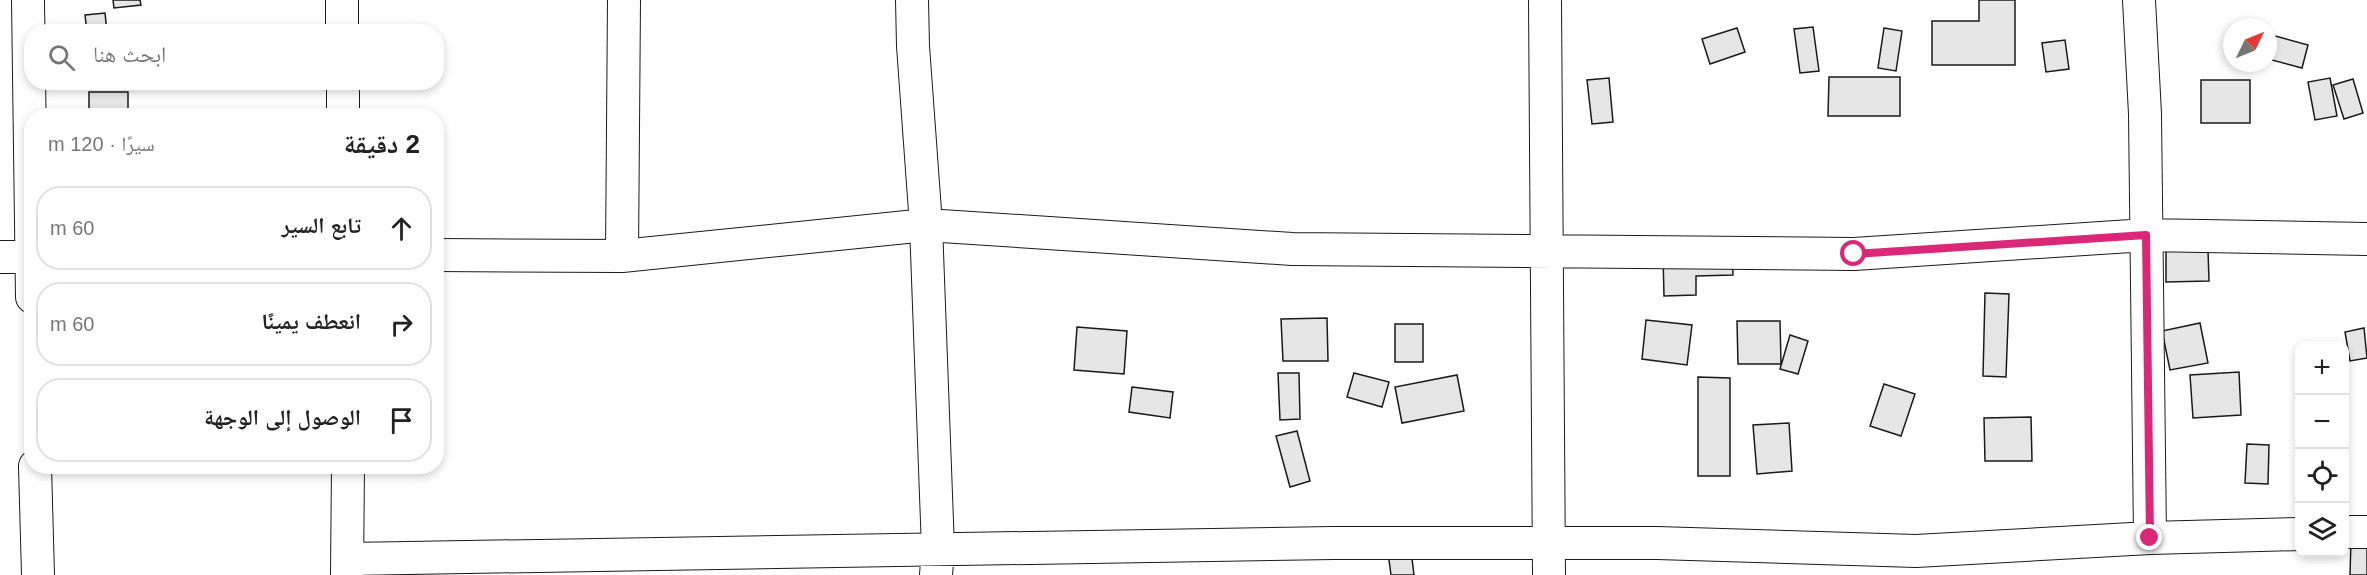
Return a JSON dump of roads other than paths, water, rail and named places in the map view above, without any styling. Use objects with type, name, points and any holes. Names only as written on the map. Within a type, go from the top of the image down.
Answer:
[{"type":"street","points":[[28,0],[28,24]]},
{"type":"street","points":[[342,0],[342,24]]},
{"type":"street","points":[[622,256],[624,0]]},
{"type":"street","points":[[912,0],[926,225],[937,562]]},
{"type":"street","points":[[1545,0],[1549,575]]},
{"type":"street","points":[[2139,0],[2145,114],[2150,538]]},
{"type":"street","points":[[29,90],[29,108]]},
{"type":"street","points":[[343,90],[343,108]]},
{"type":"street","points":[[444,255],[622,256],[926,225],[1292,249],[1545,252],[1854,254],[2146,235],[2367,239]]},
{"type":"street","points":[[0,257],[24,257]]},
{"type":"street","points":[[35,474],[38,575]]},
{"type":"street","points":[[348,474],[347,567],[937,562],[1333,543],[1657,543],[1916,551],[2150,538],[2295,534]]},
{"type":"street","points":[[2349,532],[2367,532]]}]
